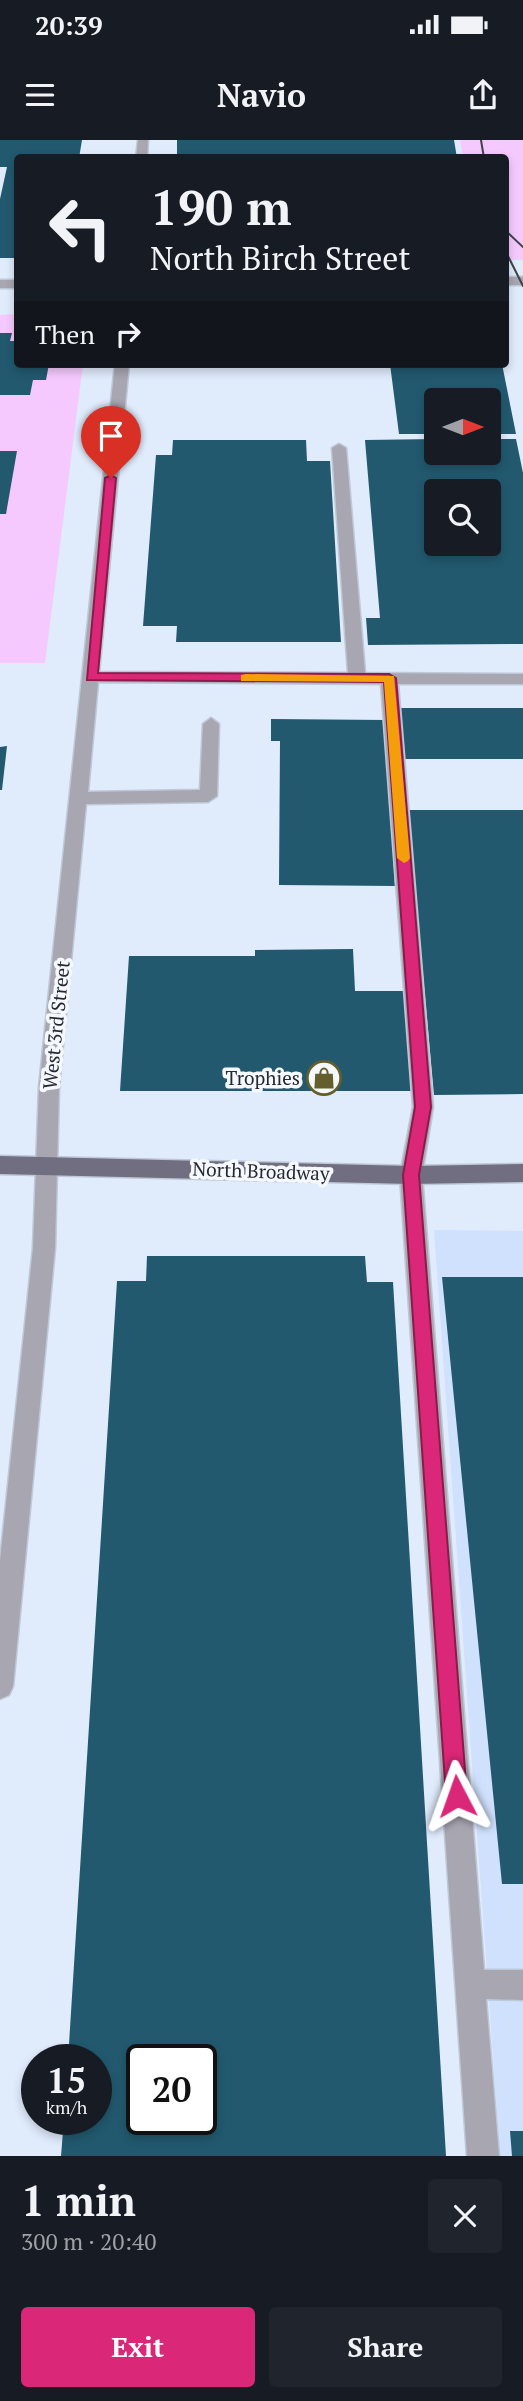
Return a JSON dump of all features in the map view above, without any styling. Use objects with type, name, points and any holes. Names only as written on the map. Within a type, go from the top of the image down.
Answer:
[{"type":"main road","name":"North Broadway","points":[[0,1165],[411,1175],[523,1173]]},
{"type":"street","name":"West 3rd Street","points":[[0,1686],[4,1614],[44,1248],[49,1087],[122,368]]},
{"type":"street","points":[[339,448],[357,678]]},
{"type":"street","points":[[91,677],[523,680]]},
{"type":"street","points":[[389,678],[423,1107],[411,1175],[483,2156]]},
{"type":"street","points":[[79,798],[208,796],[211,724]]},
{"type":"street","points":[[470,1984],[523,1985]]},
{"type":"shaded area","points":[[460,140],[523,140],[523,260],[509,260],[509,154],[462,154]]},
{"type":"shaded area","points":[[14,314],[14,368],[82,368],[45,663],[0,663],[0,315]]},
{"type":"shaded area","points":[[434,1230],[523,1231],[523,2156],[500,2156]]},
{"type":"building","points":[[0,140],[82,140],[80,154],[14,154],[14,258],[0,258],[0,199],[7,167],[0,167]]},
{"type":"building","points":[[177,140],[454,140],[456,154],[177,154]]},
{"type":"building","points":[[0,333],[12,333],[10,341],[14,341],[14,368],[48,368],[46,380],[33,380],[30,395],[0,395]]},
{"type":"building","points":[[391,368],[503,368],[516,434],[501,434],[501,388],[424,388],[424,434],[399,434]]},
{"type":"building","points":[[424,439],[424,466],[500,466],[501,439],[516,439],[523,473],[523,644],[368,645],[366,618],[380,618],[365,440]]},
{"type":"building","points":[[173,440],[306,440],[307,461],[330,461],[341,642],[176,642],[177,626],[143,626],[156,455],[172,455]]},
{"type":"building","points":[[0,451],[17,451],[6,514],[0,514]]},
{"type":"building","points":[[399,708],[523,708],[523,759],[403,759]]},
{"type":"building","points":[[271,719],[385,720],[395,886],[279,885],[280,741],[271,741]]},
{"type":"building","points":[[7,746],[2,790],[0,790],[0,747]]},
{"type":"building","points":[[408,810],[523,810],[523,1094],[434,1095]]},
{"type":"building","points":[[353,949],[355,991],[404,991],[411,1091],[120,1091],[129,956],[255,956],[255,950]]},
{"type":"building","points":[[147,1256],[365,1256],[367,1282],[393,1282],[446,2156],[61,2156],[63,2135],[112,2135],[112,2044],[69,2044],[117,1281],[146,1281]]},
{"type":"building","points":[[442,1277],[523,1277],[523,1884],[502,1884]]},
{"type":"building","points":[[510,2131],[523,2131],[523,2156],[512,2156]]},
{"type":"tram line","points":[[481,140],[483,154]]},
{"type":"tram line","points":[[509,234],[523,247]]},
{"type":"tram line","points":[[509,258],[523,286]]},
{"type":"slow traffic","points":[[246,678],[389,678],[404,858]]},
{"type":"place","name":"Trophies","points":[[324,1078]]},
{"type":"route","points":[[111,478],[91,677],[389,678],[423,1107],[411,1175],[457,1796]]}]
